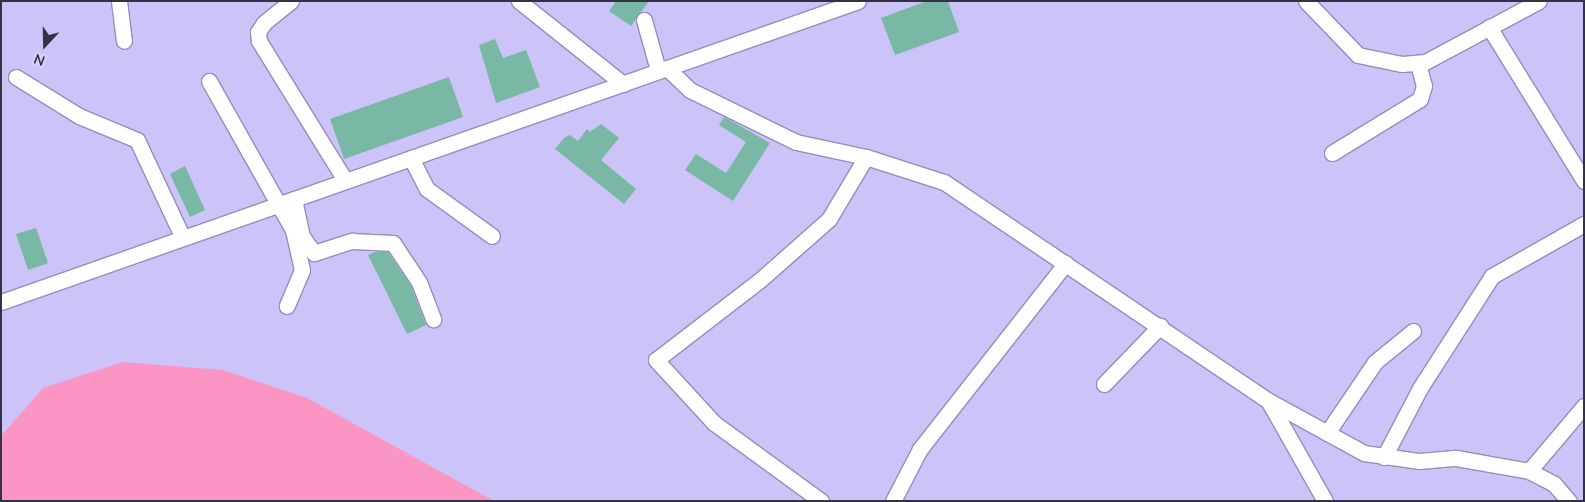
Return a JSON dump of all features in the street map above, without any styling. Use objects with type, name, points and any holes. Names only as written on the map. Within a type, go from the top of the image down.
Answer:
[{"type":"street","points":[[119,1],[124,41]]},
{"type":"street","points":[[291,1],[264,23],[258,32],[259,41],[345,180]]},
{"type":"street","points":[[519,1],[623,84]]},
{"type":"street","points":[[1,302],[182,236],[294,199],[858,1]]},
{"type":"street","points":[[1306,1],[1358,55],[1385,62],[1418,62],[1539,1]]},
{"type":"street","points":[[644,20],[662,69],[690,90],[796,142],[866,157],[944,182],[1269,401],[1364,453],[1384,457],[1456,458],[1528,471],[1554,484],[1569,501]]},
{"type":"street","points":[[1489,27],[1584,181]]},
{"type":"street","points":[[1332,153],[1420,99],[1424,86],[1418,62]]},
{"type":"street","points":[[16,77],[79,116],[137,140],[182,236]]},
{"type":"street","points":[[209,81],[279,203],[301,254],[302,270],[287,306]]},
{"type":"street","points":[[821,501],[714,423],[656,360],[760,280],[829,219],[866,157]]},
{"type":"street","points":[[411,158],[427,189],[492,236]]},
{"type":"street","points":[[294,199],[302,236],[314,253],[352,241],[393,243],[419,282],[434,319]]},
{"type":"street","points":[[1384,457],[1420,388],[1492,276],[1584,224]]},
{"type":"street","points":[[893,501],[920,450],[1066,264]]},
{"type":"street","points":[[1104,384],[1160,326]]},
{"type":"street","points":[[1328,433],[1375,362],[1413,331]]},
{"type":"street","points":[[1269,401],[1325,501]]},
{"type":"street","points":[[1528,471],[1584,406]]},
{"type":"shaded area","points":[[123,362],[223,370],[307,398],[494,501],[1,501],[1,436],[43,388]]},
{"type":"building","points":[[616,1],[649,1],[631,26],[609,11]]},
{"type":"building","points":[[927,1],[948,1],[959,32],[895,55],[881,18]]},
{"type":"building","points":[[495,39],[503,58],[526,50],[540,87],[496,103],[479,45]]},
{"type":"building","points":[[449,77],[463,117],[344,159],[330,119]]},
{"type":"building","points":[[724,117],[770,143],[733,201],[685,170],[696,154],[726,173],[746,142],[719,125]]},
{"type":"building","points":[[601,124],[619,138],[601,160],[636,189],[624,204],[555,149],[564,138],[570,135],[578,141],[587,129],[590,132]]},
{"type":"building","points":[[185,166],[205,210],[190,217],[170,174]]},
{"type":"building","points":[[36,228],[48,263],[28,270],[16,234]]},
{"type":"building","points":[[375,252],[388,252],[411,286],[426,325],[407,334],[368,255]]}]
